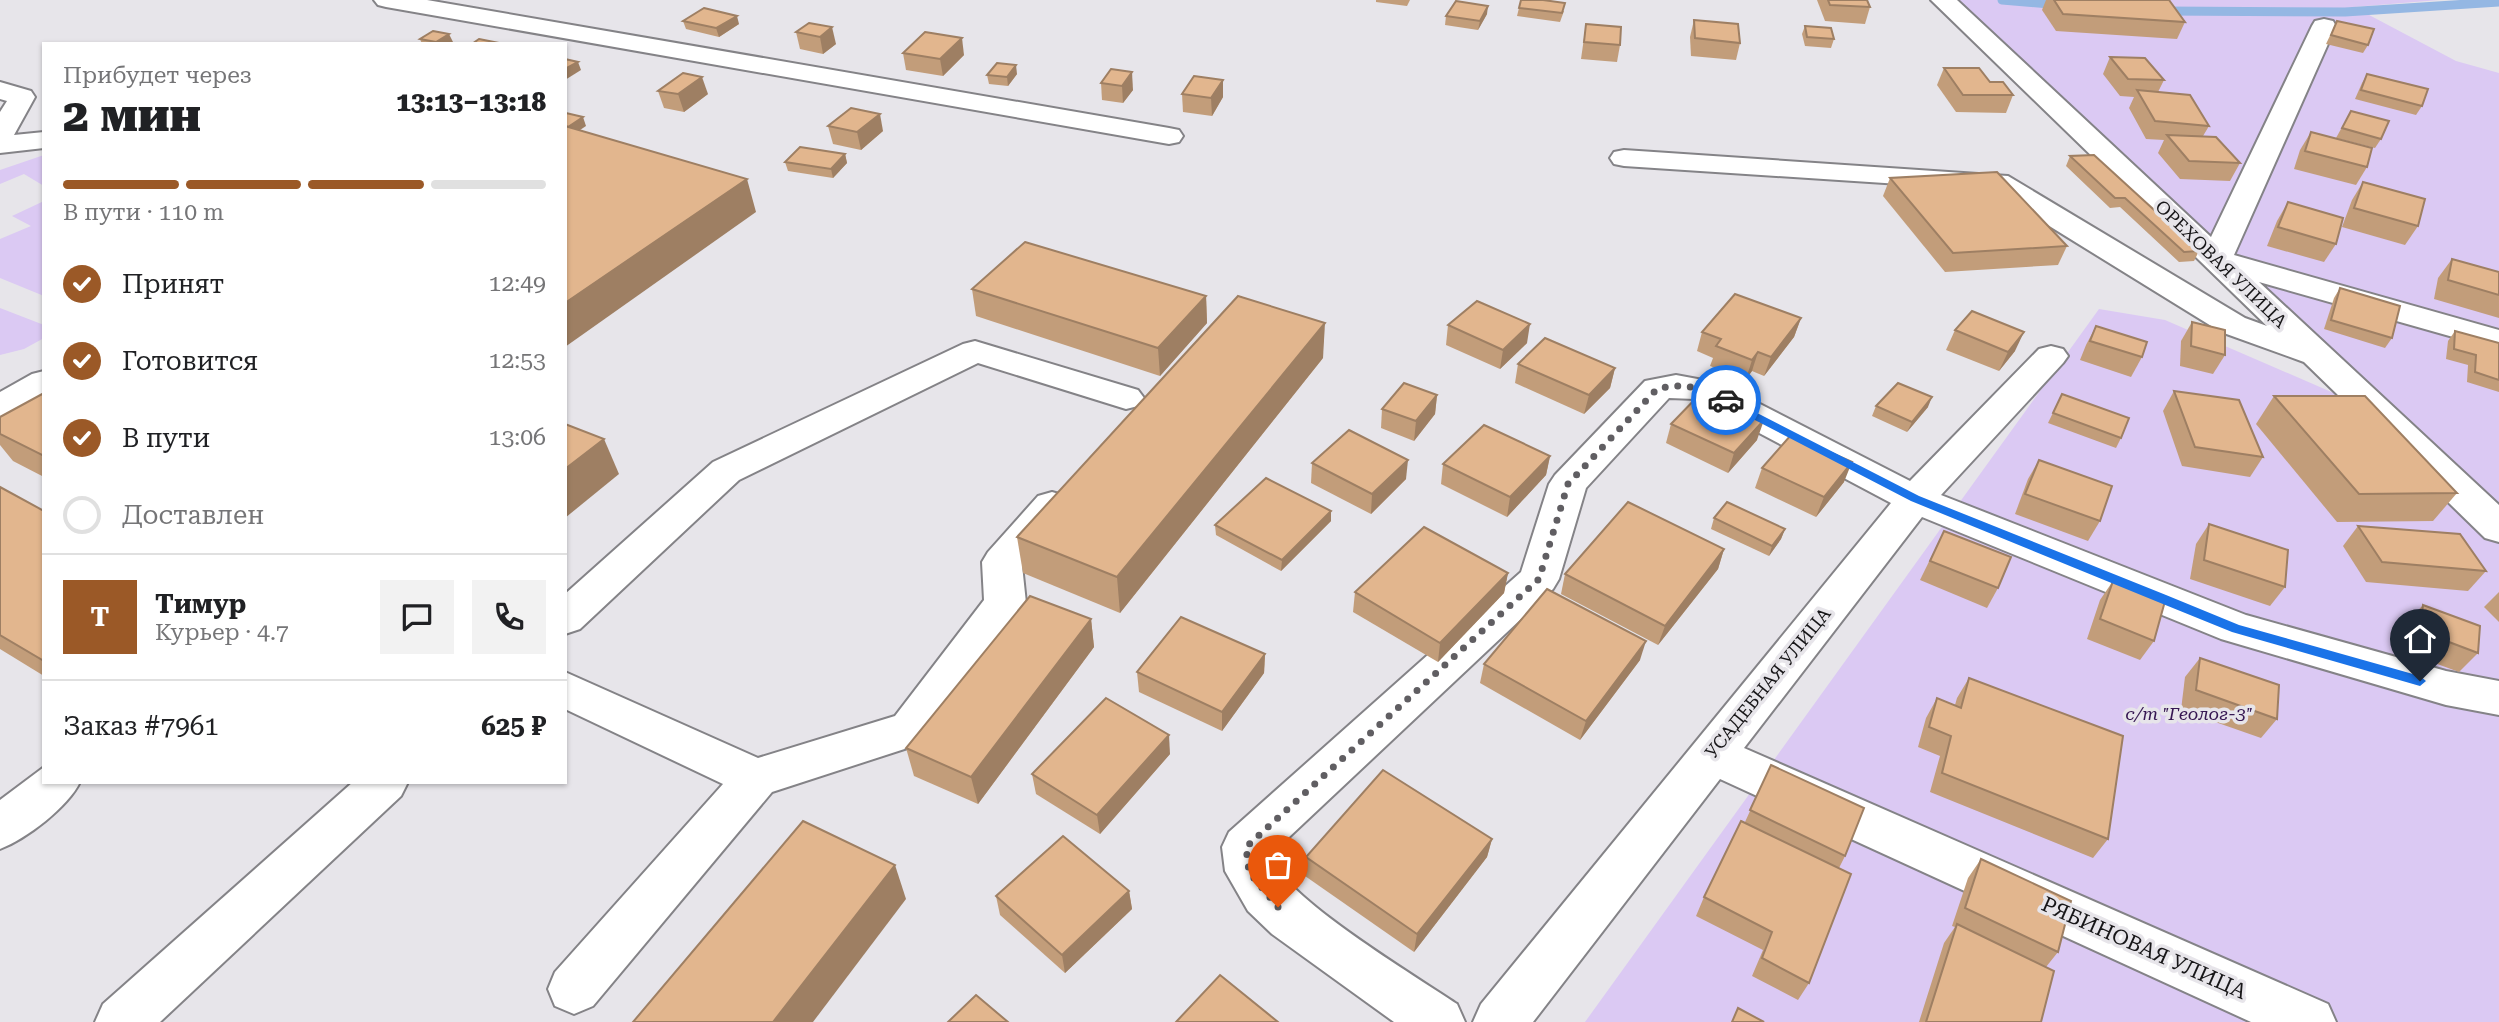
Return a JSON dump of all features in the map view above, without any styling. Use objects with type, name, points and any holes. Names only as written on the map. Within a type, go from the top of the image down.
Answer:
[{"type":"street","points":[[386,0],[1169,136]]},
{"type":"street","name":"ОРЕХОВАЯ УЛИЦА","points":[[1943,0],[2499,528]]},
{"type":"street","points":[[2324,26],[2216,260],[2499,340]]},
{"type":"street","points":[[0,90],[22,97],[0,135]]},
{"type":"street","points":[[0,145],[42,141]]},
{"type":"street","points":[[1624,158],[1998,182],[2233,325],[2318,357]]},
{"type":"street","points":[[567,616],[726,471],[975,351],[1126,398]]},
{"type":"street","name":"УСАДЕБНАЯ УЛИЦА","points":[[1500,1022],[1915,499],[2051,356]]},
{"type":"street","points":[[0,407],[42,383]]},
{"type":"street","points":[[1438,1022],[1290,918],[1266,895],[1249,872],[1246,847],[1539,579],[1568,484],[1657,389],[1686,385],[1707,391],[1915,499],[2236,628],[2446,688],[2499,698]]},
{"type":"street","points":[[574,989],[756,778],[910,729],[1004,603],[1002,562],[1081,472]]},
{"type":"street","points":[[2433,500],[2471,502]]},
{"type":"street","points":[[567,690],[756,778]]},
{"type":"street","name":"РЯБИНОВАЯ УЛИЦА","points":[[1711,754],[2309,1022]]},
{"type":"street","points":[[122,1022],[383,784]]},
{"type":"green space","name":"с/т \"Геолог-3\"","points":[[1955,0],[2439,0],[2354,7],[2456,61],[2499,73],[2499,1022],[1585,1022],[2099,309],[2165,320],[2336,394]]},
{"type":"green space","points":[[42,156],[42,185],[24,174],[0,184],[0,170]]},
{"type":"green space","points":[[42,202],[42,295],[0,278],[0,239],[31,226],[12,216]]},
{"type":"green space","points":[[0,308],[42,324],[42,339],[24,349],[0,355]]},
{"type":"building","points":[[1521,0],[1565,3],[1562,13],[1519,8]]},
{"type":"building","points":[[1828,0],[1867,0],[1870,7],[1830,5]]},
{"type":"building","points":[[2054,0],[2169,0],[2185,22],[2063,14]]},
{"type":"building","points":[[1456,1],[1488,6],[1480,21],[1446,16]]},
{"type":"building","points":[[704,8],[737,16],[716,28],[683,21]]},
{"type":"building","points":[[1694,20],[1738,24],[1740,43],[1695,38]]},
{"type":"building","points":[[2337,21],[2374,29],[2368,45],[2331,35]]},
{"type":"building","points":[[809,23],[832,27],[820,37],[796,32]]},
{"type":"building","points":[[1586,24],[1621,27],[1620,45],[1584,42]]},
{"type":"building","points":[[1805,26],[1831,28],[1834,39],[1807,37]]},
{"type":"building","points":[[433,31],[449,34],[436,42],[420,39]]},
{"type":"building","points":[[925,32],[962,38],[940,59],[903,53]]},
{"type":"building","points":[[2110,57],[2145,58],[2164,80],[2128,79]]},
{"type":"building","points":[[567,59],[578,62],[567,68]]},
{"type":"building","points":[[997,63],[1016,65],[1007,77],[987,75]]},
{"type":"building","points":[[1944,68],[1979,68],[1990,82],[2003,82],[2013,95],[1963,95]]},
{"type":"building","points":[[1111,69],[1132,72],[1122,86],[1101,83]]},
{"type":"building","points":[[683,73],[702,77],[678,94],[658,91]]},
{"type":"building","points":[[2367,74],[2428,89],[2422,106],[2361,90]]},
{"type":"building","points":[[1194,76],[1223,80],[1211,98],[1182,94]]},
{"type":"building","points":[[2137,90],[2190,95],[2209,126],[2155,121]]},
{"type":"building","points":[[851,108],[880,114],[857,132],[828,126]]},
{"type":"building","points":[[2351,111],[2389,121],[2381,139],[2342,128]]},
{"type":"building","points":[[567,113],[583,117],[568,127]]},
{"type":"building","points":[[567,127],[747,179],[567,302]]},
{"type":"building","points":[[2311,132],[2372,148],[2367,167],[2305,151]]},
{"type":"building","points":[[2167,135],[2216,137],[2240,163],[2189,161]]},
{"type":"building","points":[[800,147],[845,154],[831,169],[785,162]]},
{"type":"building","points":[[2094,155],[2199,251],[2184,252],[2125,198],[2115,198],[2070,156]]},
{"type":"building","points":[[1997,172],[2067,246],[1953,253],[1890,178]]},
{"type":"building","points":[[2363,182],[2425,199],[2418,226],[2354,208]]},
{"type":"building","points":[[2288,202],[2343,218],[2336,244],[2278,227]]},
{"type":"building","points":[[1025,242],[1206,296],[1158,348],[972,289]]},
{"type":"building","points":[[2452,259],[2499,272],[2499,295],[2448,280]]},
{"type":"building","points":[[2340,288],[2400,306],[2392,338],[2331,320]]},
{"type":"building","points":[[1735,294],[1801,318],[1771,357],[1758,352],[1752,360],[1716,346],[1721,339],[1702,332]]},
{"type":"building","points":[[1238,296],[1325,323],[1117,577],[1017,537]]},
{"type":"building","points":[[1477,301],[1530,324],[1503,350],[1448,325]]},
{"type":"building","points":[[1972,311],[2024,332],[2008,352],[1955,330]]},
{"type":"building","points":[[2192,322],[2225,330],[2225,355],[2191,346]]},
{"type":"building","points":[[2096,326],[2147,342],[2142,357],[2090,341]]},
{"type":"building","points":[[2455,331],[2499,343],[2499,380],[2475,372],[2476,355],[2454,349]]},
{"type":"building","points":[[1545,338],[1615,368],[1589,395],[1518,364]]},
{"type":"building","points":[[1404,383],[1437,395],[1416,421],[1382,409]]},
{"type":"building","points":[[1898,383],[1932,397],[1912,422],[1876,406]]},
{"type":"building","points":[[2174,391],[2239,400],[2263,457],[2195,447]]},
{"type":"building","points":[[1702,392],[1764,420],[1734,453],[1671,424]]},
{"type":"building","points":[[42,394],[42,455],[0,434],[0,417]]},
{"type":"building","points":[[2062,394],[2129,418],[2121,438],[2053,413]]},
{"type":"building","points":[[2274,396],[2365,396],[2457,493],[2359,494]]},
{"type":"building","points":[[567,425],[604,439],[567,467]]},
{"type":"building","points":[[1484,425],[1550,456],[1510,497],[1443,464]]},
{"type":"building","points":[[1349,430],[1408,460],[1372,494],[1312,463]]},
{"type":"building","points":[[1791,435],[1852,462],[1824,497],[1762,468]]},
{"type":"building","points":[[2039,460],[2112,486],[2100,521],[2025,494]]},
{"type":"building","points":[[1266,478],[1331,511],[1282,560],[1215,525]]},
{"type":"building","points":[[0,487],[42,510],[42,660],[0,635]]},
{"type":"building","points":[[1628,502],[1724,549],[1665,626],[1565,574]]},
{"type":"building","points":[[1727,502],[1785,529],[1772,546],[1714,518]]},
{"type":"building","points":[[2209,524],[2288,550],[2285,587],[2204,560]]},
{"type":"building","points":[[2358,526],[2460,534],[2486,571],[2382,562]]},
{"type":"building","points":[[1424,527],[1508,573],[1440,643],[1355,592]]},
{"type":"building","points":[[1944,531],[2011,557],[1998,588],[1930,561]]},
{"type":"building","points":[[2113,581],[2165,601],[2154,641],[2100,619]]},
{"type":"building","points":[[1547,589],[1646,641],[1586,721],[1484,664]]},
{"type":"building","points":[[1030,596],[1091,619],[971,777],[906,748]]},
{"type":"building","points":[[2423,605],[2480,626],[2478,653],[2420,631]]},
{"type":"building","points":[[1181,617],[1265,654],[1222,712],[1137,672]]},
{"type":"building","points":[[2200,658],[2279,685],[2277,719],[2196,690]]},
{"type":"building","points":[[1969,678],[2123,736],[2108,839],[1942,773],[1951,736],[1929,727],[1937,698],[1961,708]]},
{"type":"building","points":[[1106,698],[1169,735],[1097,815],[1032,774]]},
{"type":"building","points":[[1771,765],[1864,808],[1845,856],[1750,810]]},
{"type":"building","points":[[1383,770],[1492,839],[1417,934],[1306,857]]},
{"type":"building","points":[[803,821],[895,865],[773,1022],[633,1022]]},
{"type":"building","points":[[1741,821],[1851,874],[1809,983],[1762,958],[1772,932],[1704,897]]},
{"type":"building","points":[[1063,836],[1129,891],[1062,955],[996,896]]},
{"type":"building","points":[[1981,859],[2071,901],[2058,952],[1965,908]]},
{"type":"building","points":[[1957,924],[2054,971],[2041,1022],[1926,1022]]},
{"type":"building","points":[[1220,975],[1278,1022],[1176,1022]]},
{"type":"building","points":[[976,995],[1008,1022],[948,1022]]},
{"type":"building","points":[[1738,1008],[1764,1022],[1732,1022]]},
{"type":"waterway","points":[[2002,0],[2061,5]]},
{"type":"waterway","points":[[2163,11],[2345,12],[2499,2]]},
{"type":"way so far","points":[[1278,907],[1249,872],[1246,847],[1539,579],[1568,484],[1657,389],[1686,385],[1726,400]]},
{"type":"route","points":[[1726,400],[1915,499],[2236,628],[2420,681]]}]
